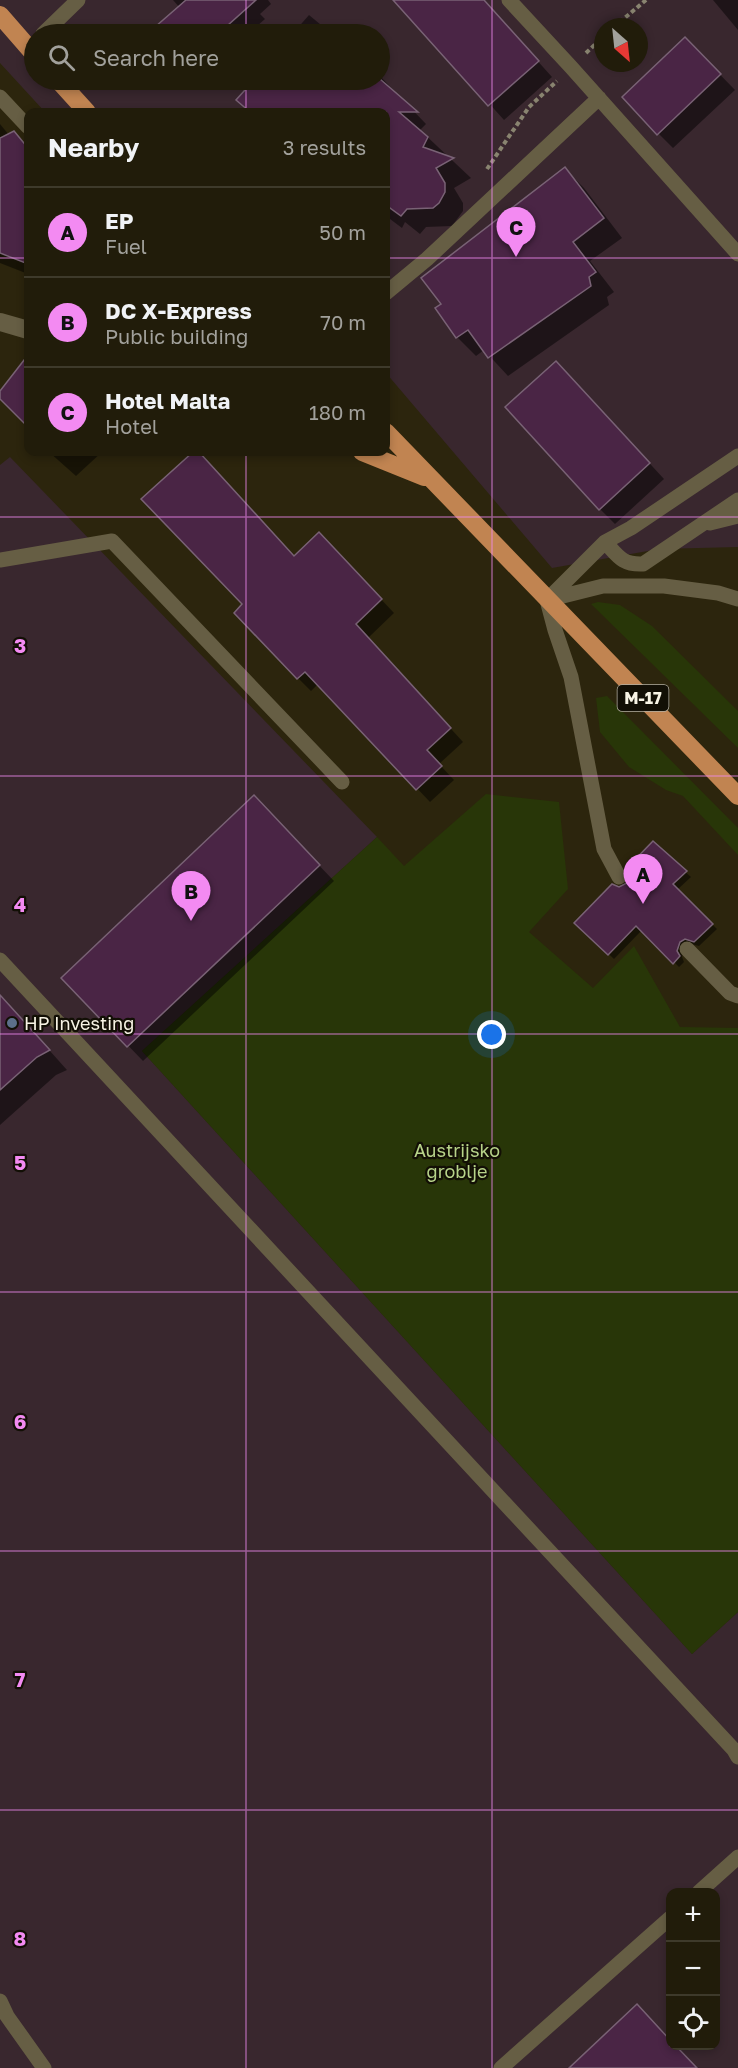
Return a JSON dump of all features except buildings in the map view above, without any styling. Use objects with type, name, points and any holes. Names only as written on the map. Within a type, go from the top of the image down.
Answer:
[{"type":"main road","points":[[0,15],[24,39]]},
{"type":"main road","points":[[67,90],[83,108]]},
{"type":"main road","name":"M-17","points":[[390,436],[738,796]]},
{"type":"main road","points":[[372,456],[432,480]]},
{"type":"street","points":[[0,322],[24,329]]},
{"type":"lane","points":[[53,24],[78,0]]},
{"type":"lane","points":[[508,0],[738,254]]},
{"type":"lane","points":[[0,97],[24,123]]},
{"type":"lane","points":[[390,290],[599,98]]},
{"type":"lane","points":[[548,600],[605,542],[631,528],[738,456]]},
{"type":"lane","points":[[605,542],[624,562],[643,564],[738,500]]},
{"type":"lane","points":[[698,526],[738,516]]},
{"type":"lane","points":[[0,560],[112,541],[342,782]]},
{"type":"lane","points":[[548,600],[603,586],[664,586],[718,593],[738,599]]},
{"type":"lane","points":[[548,600],[555,630],[571,677],[604,849],[619,877]]},
{"type":"lane","points":[[687,949],[730,993],[738,996]]},
{"type":"lane","points":[[0,960],[726,1741],[738,1758]]},
{"type":"lane","points":[[704,1888],[738,1857]]},
{"type":"lane","points":[[501,2068],[666,1922]]},
{"type":"lane","points":[[0,2001],[7,2016],[44,2068]]},
{"type":"path","points":[[625,18],[646,0]]},
{"type":"path","points":[[484,173],[529,107],[594,45]]},
{"type":"shaded area","points":[[0,0],[738,0],[738,547],[659,549],[552,568],[390,378],[390,108],[41,108],[25,90],[390,90],[390,24],[24,24],[24,89],[0,63]]},
{"type":"shaded area","points":[[10,457],[377,837],[142,1051],[692,1654],[738,1612],[738,2068],[0,2068],[0,465]]},
{"type":"green space","points":[[598,602],[620,605],[652,626],[738,711],[738,748],[591,604]]},
{"type":"green space","points":[[607,696],[738,828],[738,855],[683,796],[666,790],[629,767],[600,732],[596,698]]},
{"type":"green space","name":"Austrijsko groblje","points":[[486,794],[559,802],[568,889],[529,932],[593,988],[634,946],[680,1027],[738,1028],[738,1612],[692,1654],[142,1051],[377,837],[404,866]]},
{"type":"place","name":"Hotel Malta","points":[[516,257]]},
{"type":"place","name":"EP","points":[[643,904]]},
{"type":"place","name":"DC X-Express","points":[[191,921]]},
{"type":"place","name":"HP Investing","points":[[12,1023]]}]
